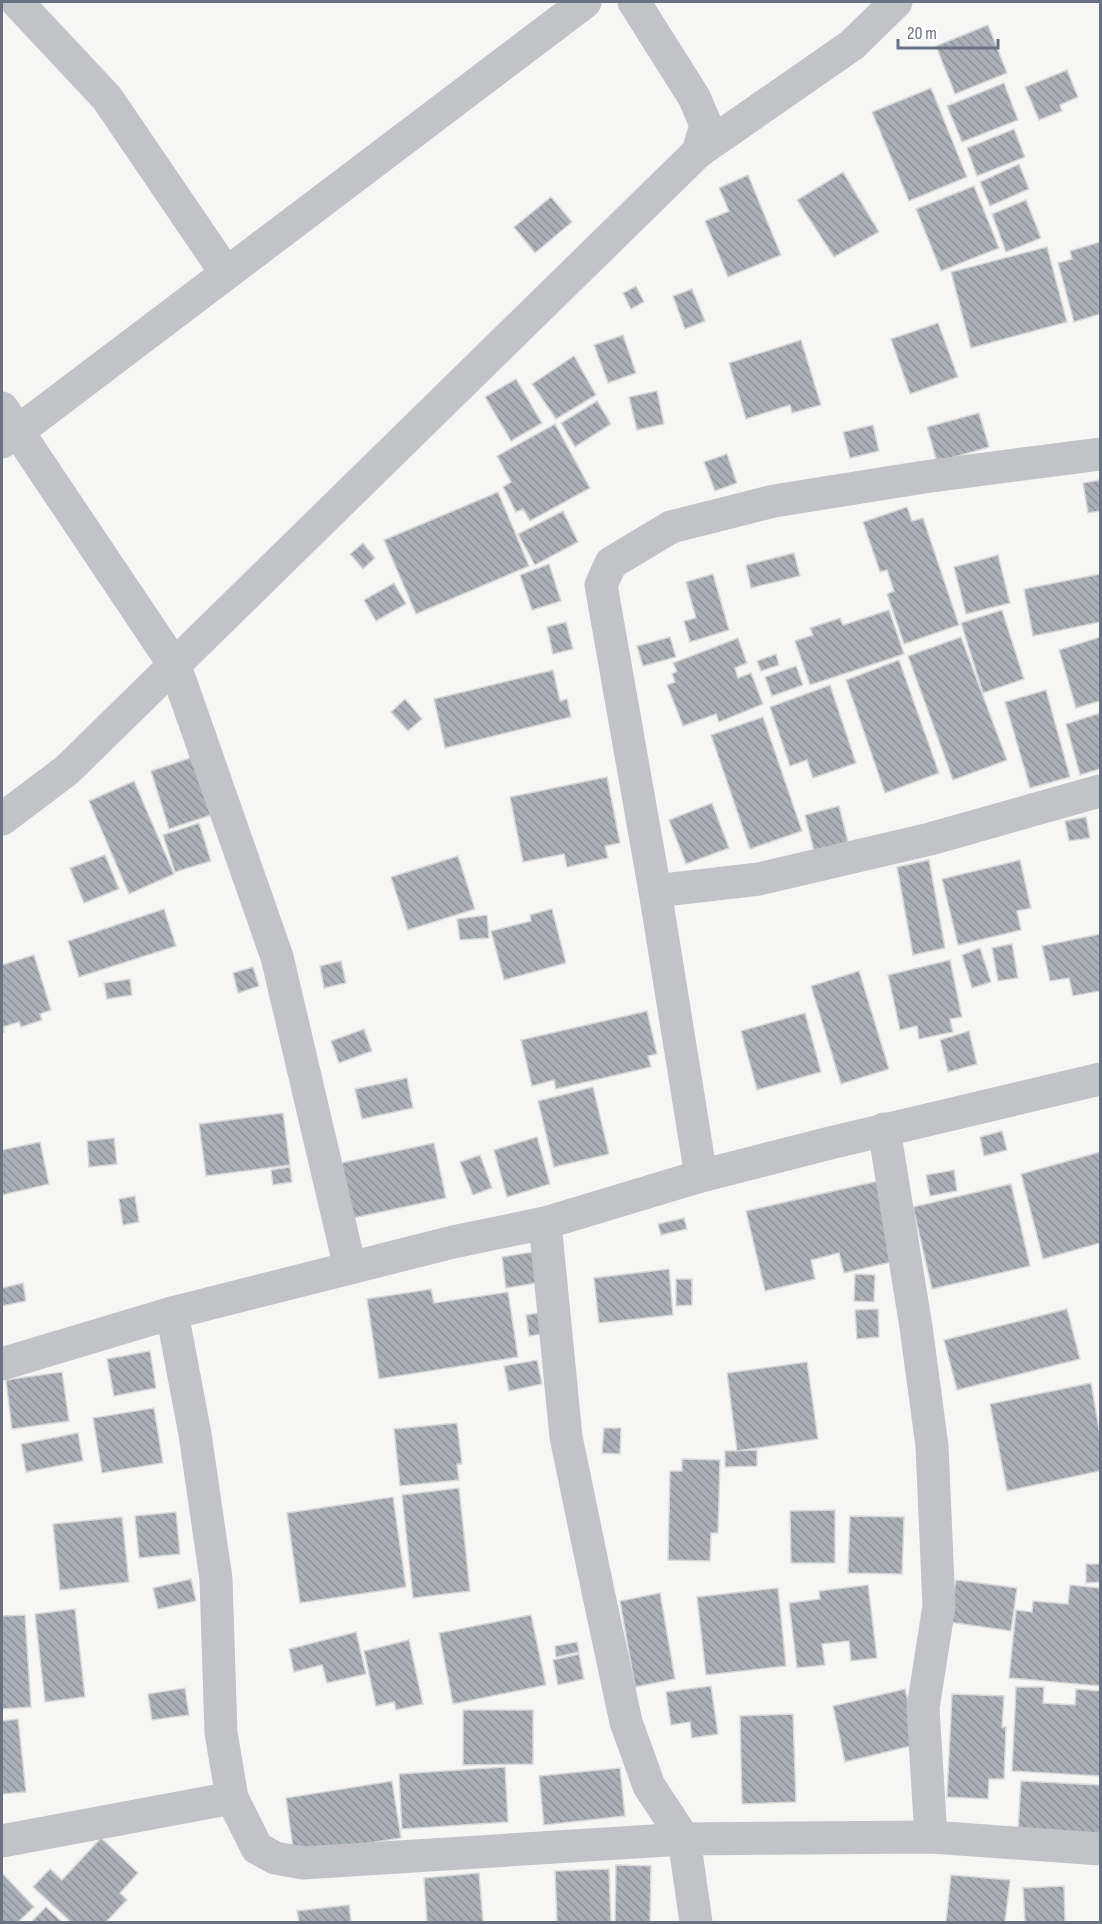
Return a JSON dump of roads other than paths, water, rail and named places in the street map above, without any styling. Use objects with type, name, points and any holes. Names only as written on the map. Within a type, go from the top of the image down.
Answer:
[{"type":"street","points":[[2,11],[15,2],[107,98],[226,273]]},
{"type":"street","points":[[350,1268],[277,957],[175,666],[7,428],[226,273],[585,2]]},
{"type":"street","points":[[634,2],[694,97],[706,125],[698,152]]},
{"type":"street","points":[[2,819],[67,770],[698,152],[852,45],[896,2]]},
{"type":"street","points":[[701,1176],[655,891],[601,585],[611,563],[671,527],[774,501],[924,477],[1101,454]]},
{"type":"street","points":[[655,891],[759,879],[930,839],[1101,791]]},
{"type":"street","points":[[2,1364],[172,1313],[453,1242],[545,1223],[701,1176],[884,1129],[1101,1079]]},
{"type":"street","points":[[884,1129],[916,1327],[932,1446],[939,1606],[923,1708],[931,1837]]},
{"type":"street","points":[[545,1223],[566,1437],[626,1722],[649,1786],[684,1839],[696,1923]]},
{"type":"street","points":[[172,1313],[195,1434],[216,1579],[221,1733],[232,1798],[256,1848],[274,1858],[303,1863],[684,1839],[931,1837],[1101,1849]]},
{"type":"street","points":[[2,1841],[232,1798]]}]
